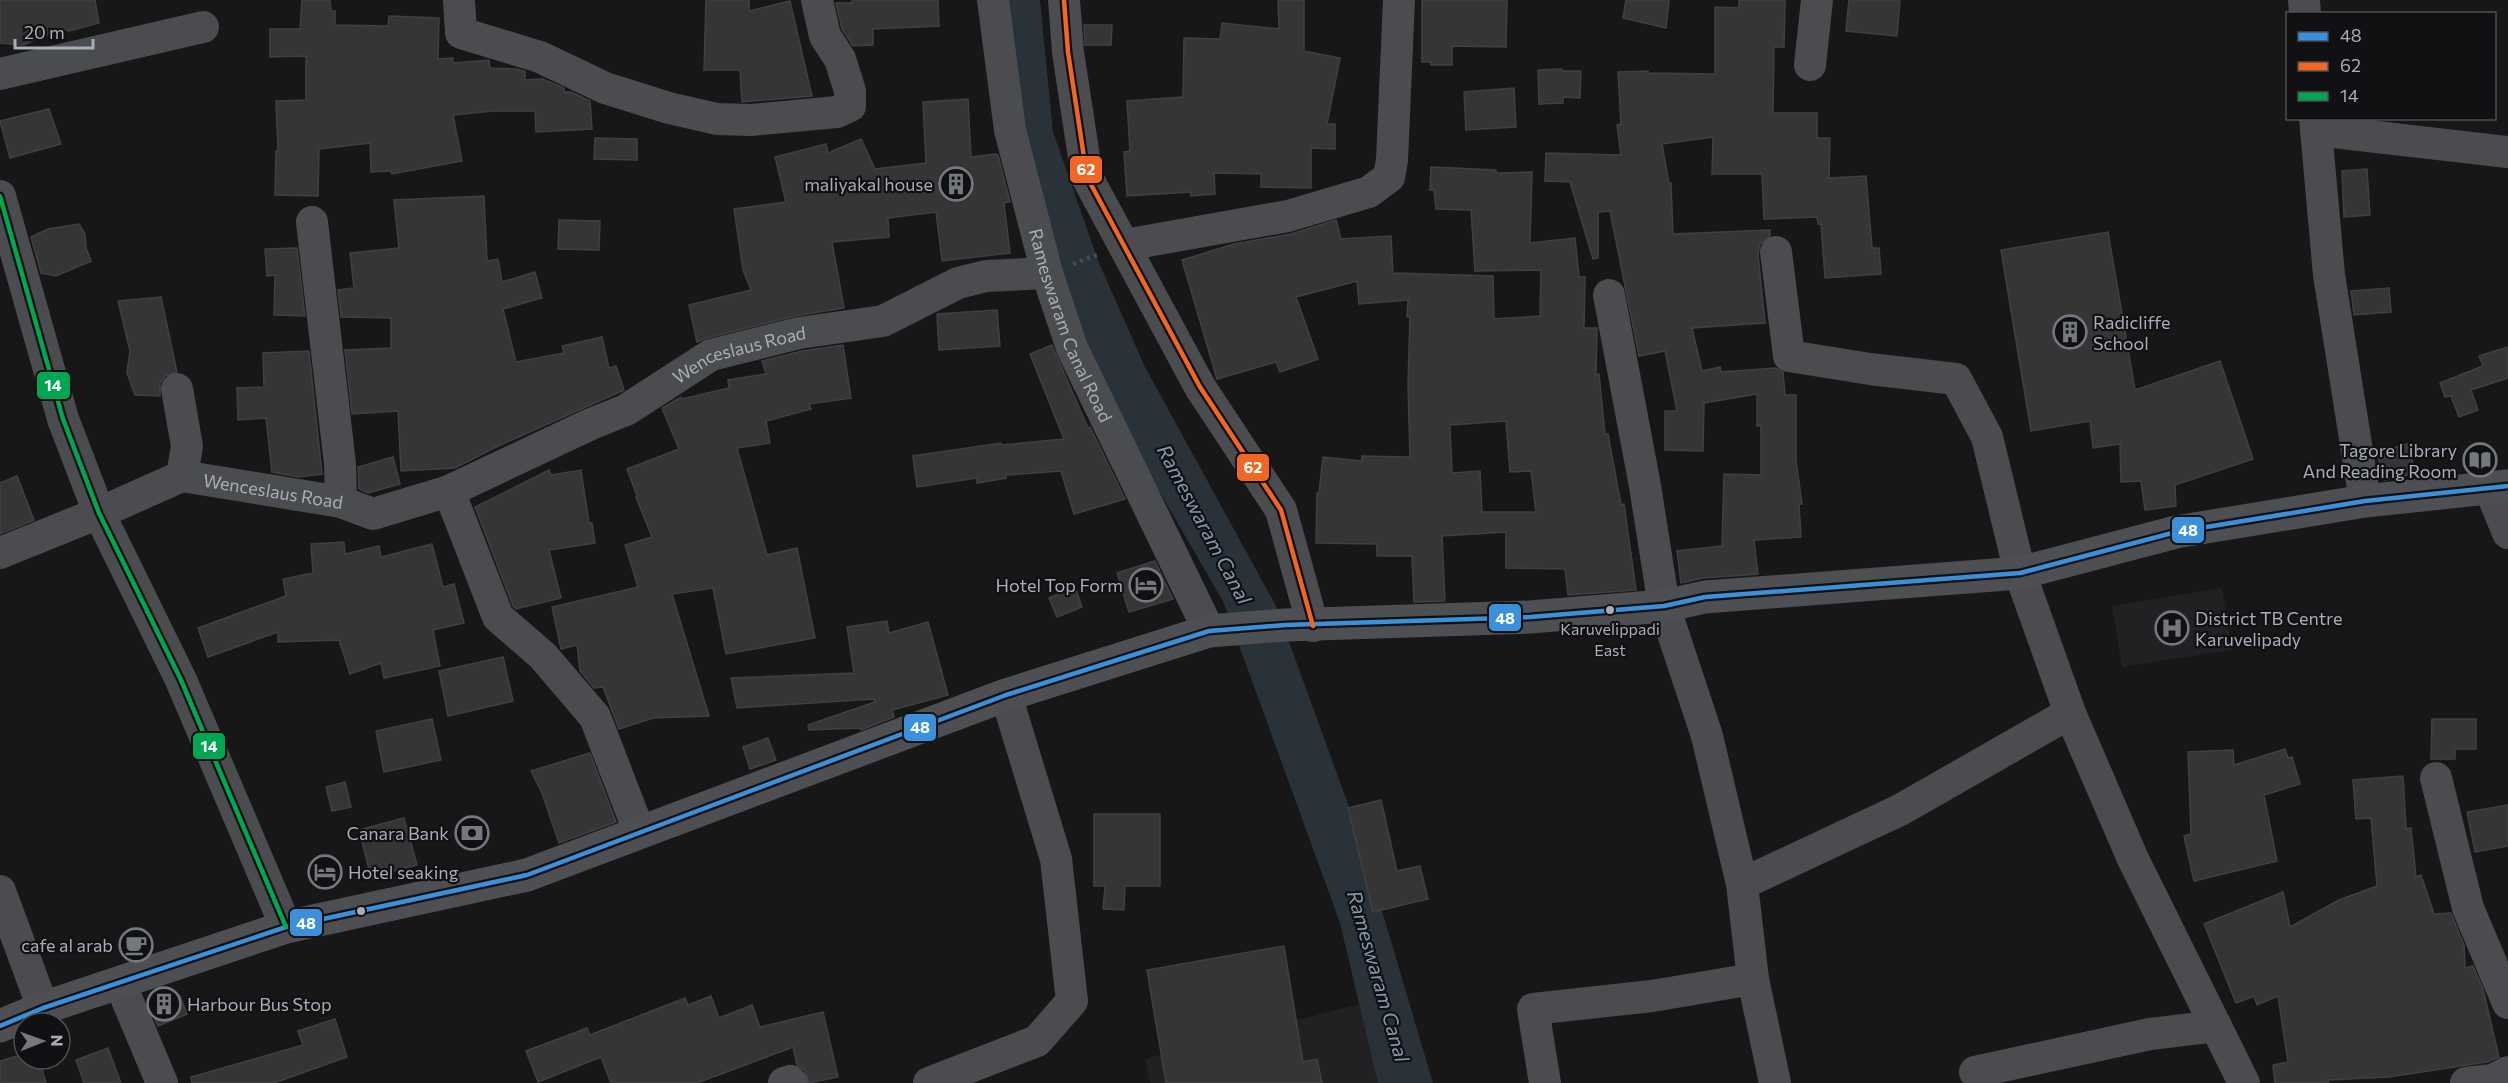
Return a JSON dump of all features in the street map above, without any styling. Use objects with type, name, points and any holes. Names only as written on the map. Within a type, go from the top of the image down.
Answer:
[{"type":"main road","points":[[0,1026],[43,1008],[286,927],[527,875],[1006,694],[1213,631],[1530,617],[1664,606],[1704,597],[2020,573],[2176,532],[2365,501],[2499,487]]},
{"type":"street","points":[[459,0],[461,33],[540,57],[605,88],[669,108],[717,119],[751,120],[837,112],[850,106],[850,90],[840,59],[825,36],[817,0]]},
{"type":"street","name":"Rameswaram Canal Road","points":[[993,0],[1010,130],[1047,273],[1072,348],[1213,631]]},
{"type":"street","points":[[1064,0],[1068,52],[1087,177],[1200,387],[1281,510],[1299,626]]},
{"type":"street","points":[[1125,245],[1288,216],[1369,192],[1389,177],[1392,160],[1399,0]]},
{"type":"street","points":[[1810,65],[1817,0]]},
{"type":"street","points":[[0,74],[203,27]]},
{"type":"street","points":[[2365,501],[2329,275],[2315,124],[2508,152]]},
{"type":"street","points":[[0,196],[63,419],[99,513],[182,680],[286,927]]},
{"type":"street","points":[[312,222],[340,464],[341,502]]},
{"type":"street","points":[[1776,252],[1789,356],[1870,369],[1956,379],[1987,437],[2020,573],[2070,713],[2133,859],[2244,1083]]},
{"type":"street","name":"Wenceslaus Road","points":[[0,553],[182,476],[341,502],[374,514],[449,491],[591,424],[626,410],[711,355],[799,333],[883,321],[958,283],[986,276],[1047,273]]},
{"type":"street","points":[[1609,295],[1645,486],[1664,606],[1707,736],[1742,884],[1753,979],[1776,1083]]},
{"type":"street","points":[[177,389],[187,446],[182,476]]},
{"type":"street","points":[[2499,487],[2508,533]]},
{"type":"street","points":[[449,491],[498,616],[543,656],[595,717],[639,831]]},
{"type":"street","points":[[929,1083],[1037,1041],[1072,1001],[1056,859],[1006,694]]},
{"type":"street","points":[[1742,884],[1900,810],[2070,713]]},
{"type":"street","points":[[2436,778],[2468,908],[2508,1004]]},
{"type":"street","points":[[0,891],[43,1008]]},
{"type":"street","points":[[1545,1083],[1533,1010],[1652,996],[1753,979]]},
{"type":"street","points":[[120,983],[162,1083]]},
{"type":"street","points":[[1975,1072],[2150,1034],[2216,1026]]},
{"type":"street","points":[[2466,1083],[2492,1080],[2508,1072]]},
{"type":"street","points":[[784,1083],[790,1081],[792,1083]]},
{"type":"path","points":[[1047,273],[1125,245]]},
{"type":"shaded area","name":"District TB Centre Karuvelipady","points":[[2222,588],[2232,650],[2122,667],[2112,606]]},
{"type":"shaded area","points":[[1360,1004],[1378,1083],[1150,1083],[1145,1059]]},
{"type":"water","name":"Rameswaram Canal","points":[[1003,0],[1040,0],[1053,132],[1099,263],[1145,367],[1276,606],[1361,840],[1433,1083],[1378,1083],[1340,923],[1223,601],[1077,350],[1044,255]]},
{"type":"building","points":[[0,0],[95,0],[99,23],[69,31],[61,29],[23,45],[0,43]]},
{"type":"building","points":[[302,0],[330,0],[331,11],[335,11],[335,25],[388,26],[389,16],[439,18],[438,59],[453,58],[453,63],[489,60],[490,68],[525,71],[525,80],[543,79],[564,88],[564,92],[571,92],[590,101],[592,129],[536,132],[535,111],[493,111],[453,115],[462,161],[392,174],[391,171],[371,172],[370,143],[319,149],[318,196],[275,195],[276,151],[278,151],[276,101],[306,100],[306,56],[270,57],[270,29],[300,29]]},
{"type":"building","points":[[706,0],[749,0],[749,11],[790,1],[812,96],[742,102],[740,70],[704,70]]},
{"type":"building","points":[[852,0],[938,0],[939,26],[873,29],[873,45],[853,46],[842,29],[836,3],[852,3]]},
{"type":"building","points":[[1278,0],[1304,0],[1304,51],[1340,58],[1327,124],[1335,124],[1335,149],[1311,148],[1311,188],[1261,187],[1261,174],[1214,173],[1215,194],[1191,196],[1191,192],[1127,196],[1124,152],[1130,151],[1127,101],[1183,97],[1184,38],[1220,39],[1222,23],[1279,29]]},
{"type":"building","points":[[1422,0],[1507,0],[1506,47],[1452,46],[1452,65],[1431,65],[1431,62],[1422,62]]},
{"type":"building","points":[[1626,0],[1669,0],[1666,28],[1623,18]]},
{"type":"building","points":[[1739,0],[1785,0],[1784,47],[1774,47],[1773,113],[1817,113],[1817,138],[1830,138],[1829,178],[1866,176],[1872,248],[1879,248],[1881,274],[1825,278],[1821,224],[1818,224],[1817,217],[1764,219],[1762,174],[1712,174],[1713,137],[1662,144],[1669,184],[1671,183],[1673,234],[1770,230],[1770,236],[1760,244],[1758,254],[1765,323],[1692,328],[1702,371],[1720,367],[1721,372],[1776,368],[1783,372],[1785,395],[1796,395],[1796,460],[1802,504],[1799,504],[1801,537],[1754,540],[1758,574],[1703,578],[1681,583],[1677,551],[1722,546],[1724,474],[1761,475],[1761,426],[1757,426],[1757,394],[1704,403],[1703,451],[1665,450],[1665,411],[1677,411],[1665,351],[1639,356],[1610,211],[1598,212],[1598,258],[1593,259],[1570,182],[1545,181],[1546,153],[1621,155],[1617,125],[1621,124],[1618,72],[1715,74],[1715,7],[1739,8]]},
{"type":"building","points":[[1849,0],[1900,0],[1897,36],[1846,31]]},
{"type":"building","points":[[1084,25],[1112,25],[1111,45],[1085,45]]},
{"type":"building","points":[[1562,69],[1562,71],[1581,71],[1580,98],[1563,97],[1563,103],[1539,104],[1538,70]]},
{"type":"building","points":[[1514,88],[1516,127],[1466,130],[1464,92]]},
{"type":"building","points":[[968,99],[971,157],[998,155],[1010,202],[1004,203],[1010,253],[942,261],[936,212],[888,218],[889,237],[832,242],[844,308],[795,316],[697,342],[689,305],[751,290],[743,270],[734,209],[786,202],[775,157],[826,144],[828,153],[861,139],[875,169],[926,163],[923,102]]},
{"type":"building","points":[[49,109],[61,144],[10,158],[0,121]]},
{"type":"building","points":[[595,138],[637,139],[637,160],[594,159]]},
{"type":"building","points":[[1431,167],[1496,170],[1496,173],[1532,172],[1530,243],[1575,238],[1579,277],[1585,277],[1584,328],[1597,328],[1596,375],[1599,374],[1605,434],[1608,434],[1621,505],[1624,504],[1636,590],[1568,595],[1565,569],[1506,568],[1506,532],[1442,536],[1445,601],[1414,602],[1412,556],[1377,556],[1377,544],[1316,543],[1317,493],[1319,493],[1323,457],[1362,461],[1362,456],[1410,457],[1408,300],[1359,304],[1357,281],[1296,297],[1318,359],[1280,372],[1276,362],[1217,379],[1182,260],[1234,244],[1291,234],[1336,220],[1341,239],[1391,236],[1393,273],[1493,276],[1494,319],[1540,316],[1541,270],[1475,271],[1471,210],[1436,209],[1434,190],[1430,190]],"holes":[[[1506,421],[1510,472],[1531,471],[1536,512],[1482,512],[1480,471],[1452,473],[1450,425]]]},
{"type":"building","points":[[2367,169],[2370,215],[2344,217],[2342,171]]},
{"type":"building","points":[[484,196],[487,261],[498,259],[502,282],[535,272],[542,298],[503,309],[516,362],[564,353],[562,346],[602,337],[609,368],[616,366],[624,390],[496,447],[455,468],[401,471],[398,411],[352,414],[345,350],[391,348],[391,318],[341,317],[338,290],[354,288],[350,253],[399,248],[394,200]]},
{"type":"building","points":[[559,220],[600,221],[599,250],[558,249]]},
{"type":"building","points":[[79,224],[85,234],[86,248],[91,261],[56,276],[41,273],[31,237],[48,229]]},
{"type":"building","name":"Radicliffe School","points":[[2108,232],[2135,390],[2220,361],[2253,459],[2175,485],[2176,506],[2145,510],[2141,481],[2121,482],[2120,444],[2093,448],[2090,421],[2031,431],[2001,250]]},
{"type":"building","points":[[297,248],[305,316],[274,315],[275,275],[267,276],[265,249]]},
{"type":"building","points":[[2389,288],[2391,312],[2354,315],[2351,291]]},
{"type":"building","points":[[161,297],[177,372],[165,376],[160,383],[160,396],[135,395],[127,373],[130,351],[118,301]]},
{"type":"building","points":[[997,310],[1000,346],[939,350],[937,314]]},
{"type":"building","points":[[843,345],[851,398],[809,404],[811,409],[766,421],[770,443],[737,448],[767,555],[797,548],[815,638],[726,654],[713,588],[672,594],[709,716],[653,718],[619,729],[603,687],[594,688],[580,671],[577,645],[561,649],[552,607],[638,587],[625,545],[652,537],[627,469],[679,449],[662,408],[681,397],[682,399],[729,388],[728,380],[766,374],[762,361],[802,351]]},
{"type":"building","points":[[1052,345],[1088,428],[1090,427],[1125,499],[1074,514],[1061,471],[1006,475],[1006,478],[977,483],[977,478],[917,487],[913,456],[1001,443],[1001,445],[1064,439],[1030,354]]},
{"type":"building","points":[[2508,347],[2508,378],[2471,390],[2478,410],[2459,417],[2451,396],[2445,397],[2440,383],[2483,366],[2479,356]]},
{"type":"building","points":[[309,351],[322,474],[299,477],[272,472],[266,418],[238,420],[237,388],[264,387],[263,353]]},
{"type":"building","points":[[2407,444],[2416,473],[2385,480],[2377,453]]},
{"type":"building","points":[[393,457],[400,484],[368,493],[359,489],[358,467]]},
{"type":"building","points":[[549,470],[551,475],[581,470],[589,523],[592,523],[595,543],[549,550],[561,598],[516,609],[475,507]]},
{"type":"building","points":[[17,476],[34,520],[0,534],[0,483]]},
{"type":"building","points":[[344,542],[345,554],[379,546],[381,557],[432,544],[443,587],[454,584],[464,623],[433,630],[440,666],[384,678],[381,663],[350,674],[339,640],[278,642],[278,632],[208,657],[198,628],[286,596],[283,579],[313,573],[311,544]]},
{"type":"building","name":"Hotel Top Form","points":[[1155,561],[1173,599],[1129,612],[1117,573]]},
{"type":"building","points":[[1075,587],[1082,607],[1057,617],[1049,598]]},
{"type":"building","points":[[887,621],[889,633],[928,622],[948,695],[892,710],[894,717],[861,730],[860,728],[809,730],[808,725],[875,702],[874,699],[737,708],[731,678],[854,673],[847,627]]},
{"type":"building","points":[[503,657],[513,701],[448,716],[439,671]]},
{"type":"building","points":[[432,719],[441,760],[384,772],[376,731]]},
{"type":"building","points":[[2432,719],[2476,719],[2476,749],[2455,749],[2455,759],[2431,759]]},
{"type":"building","points":[[768,738],[776,760],[750,769],[743,747]]},
{"type":"building","points":[[2285,749],[2288,758],[2292,757],[2300,784],[2264,795],[2277,861],[2194,881],[2184,836],[2191,834],[2188,752],[2233,750],[2234,765]]},
{"type":"building","points":[[590,753],[616,822],[559,843],[542,793],[531,771]]},
{"type":"building","points":[[2403,776],[2406,829],[2411,828],[2416,877],[2421,875],[2434,914],[2451,913],[2464,945],[2465,968],[2473,966],[2483,989],[2499,1057],[2487,1062],[2389,1077],[2328,1080],[2329,1083],[2275,1083],[2273,1065],[2288,1062],[2278,996],[2257,1005],[2254,996],[2236,1003],[2204,924],[2283,892],[2290,927],[2339,900],[2377,886],[2371,818],[2356,819],[2353,780]]},
{"type":"building","points":[[345,782],[351,807],[332,811],[326,787]]},
{"type":"building","points":[[1381,800],[1397,871],[1420,866],[1428,899],[1373,912],[1348,808]]},
{"type":"building","points":[[2508,805],[2508,846],[2475,852],[2467,812]]},
{"type":"building","points":[[1094,814],[1160,814],[1160,886],[1125,886],[1124,910],[1103,909],[1105,886],[1094,886]]},
{"type":"building","points":[[404,818],[417,865],[371,877],[359,830]]},
{"type":"building","points":[[1284,946],[1303,1062],[1317,1059],[1322,1083],[1166,1083],[1147,970]]},
{"type":"building","name":"Harbour Bus Stop","points":[[151,993],[180,996],[187,1014],[158,1026],[147,1001]]},
{"type":"building","points":[[711,996],[719,1018],[752,1005],[760,1027],[823,1012],[838,1077],[809,1083],[805,1071],[797,1065],[793,1047],[697,1083],[611,1083],[601,1057],[538,1082],[526,1051],[587,1028],[590,1035],[685,998],[688,1005]]},
{"type":"building","points":[[335,1019],[347,1057],[274,1083],[192,1083],[191,1077],[303,1045],[298,1031]]},
{"type":"building","points":[[108,1048],[121,1083],[84,1083],[76,1060]]},
{"type":"building","points":[[12,1058],[12,1071],[42,1071],[46,1083],[0,1083],[0,1061]]},
{"type":"transit line","name":"62","points":[[1064,0],[1068,52],[1087,177],[1200,387],[1281,510],[1313,626]]},
{"type":"transit line","name":"14","points":[[0,196],[63,419],[99,513],[181,680],[286,927]]},
{"type":"transit line","name":"48","points":[[0,1026],[43,1008],[286,927],[527,875],[1006,695],[1209,631],[1285,625],[1530,617],[1664,606],[1705,597],[2020,573],[2176,532],[2365,501],[2508,486]]},
{"type":"place","name":"maliyakal house","points":[[956,184]]},
{"type":"place","name":"Radicliffe School","points":[[2070,332]]},
{"type":"place","name":"Tagore Library And Reading Room","points":[[2480,460]]},
{"type":"place","name":"Hotel Top Form","points":[[1146,585]]},
{"type":"place","name":"Karuvelippadi East","points":[[1610,610]]},
{"type":"place","name":"District TB Centre Karuvelipady","points":[[2172,628]]},
{"type":"place","name":"Canara Bank","points":[[472,833]]},
{"type":"place","name":"Hotel seaking","points":[[325,872]]},
{"type":"place","name":"cafe al arab","points":[[136,945]]},
{"type":"place","name":"Harbour Bus Stop","points":[[164,1004]]}]
